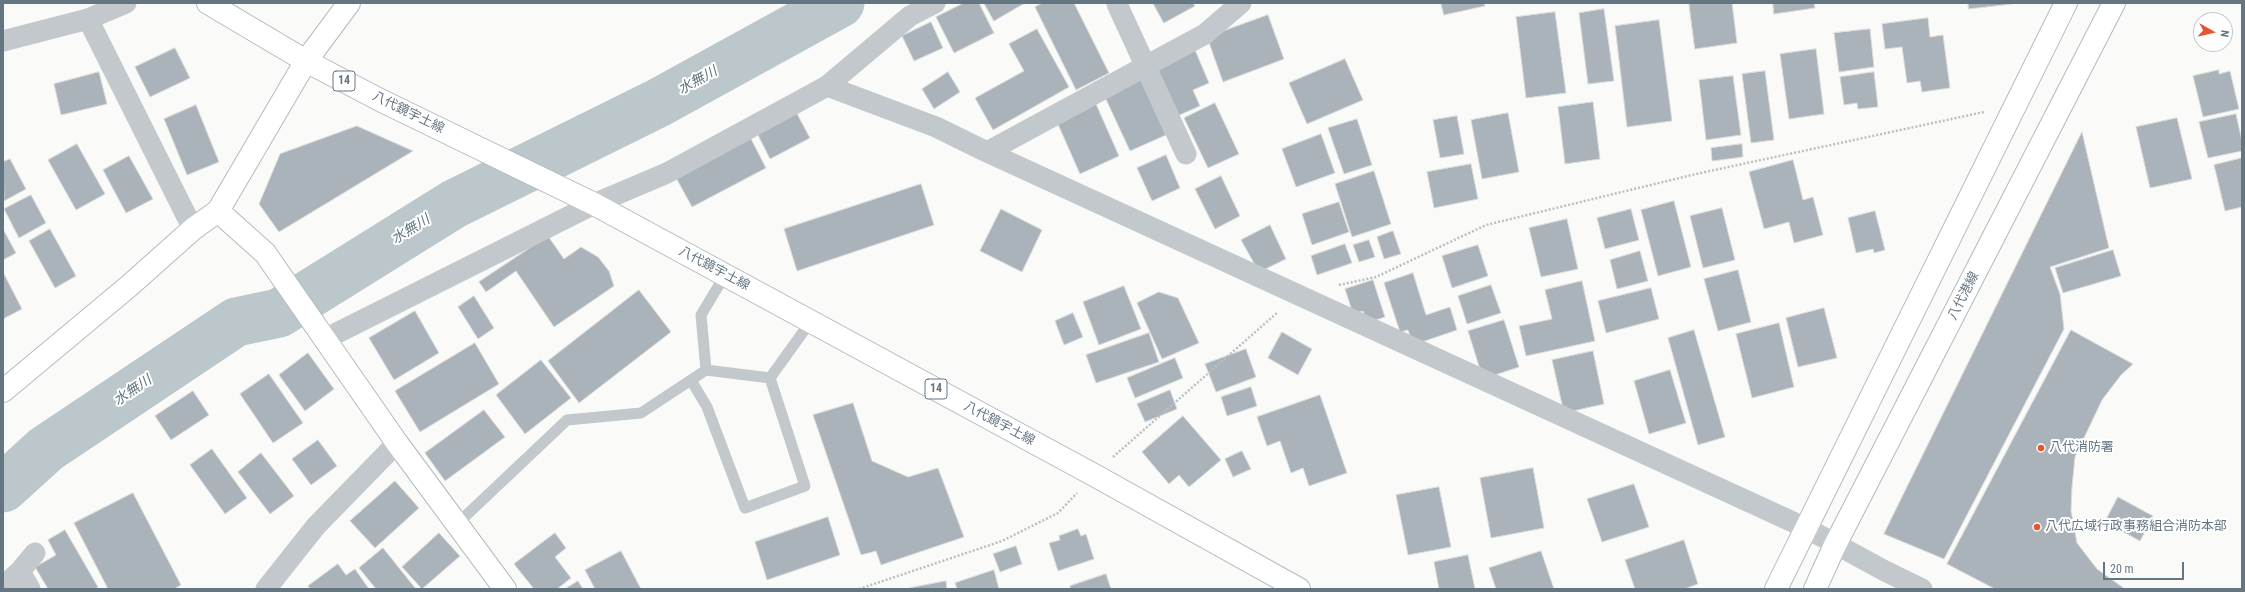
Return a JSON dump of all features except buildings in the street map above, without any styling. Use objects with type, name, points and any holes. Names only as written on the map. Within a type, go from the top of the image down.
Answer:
[{"type":"main road","name":"八代鏡宇土線","points":[[208,3],[306,61],[380,100],[594,204],[1094,475],[1299,589]]},
{"type":"main road","points":[[3,391],[129,286],[193,229],[218,212],[306,61],[349,3]]},
{"type":"main road","points":[[1776,589],[2066,3]]},
{"type":"main road","name":"八代港線","points":[[1815,589],[1835,545],[2114,3]]},
{"type":"main road","points":[[218,212],[265,253],[397,443],[505,589]]},
{"type":"street","points":[[3,41],[88,19],[126,3]]},
{"type":"street","points":[[319,331],[594,204],[667,173],[827,86],[910,16],[935,3]]},
{"type":"street","points":[[987,152],[1205,34],[1241,3]]},
{"type":"street","points":[[1117,4],[1186,154]]},
{"type":"street","points":[[88,19],[193,229]]},
{"type":"street","points":[[827,86],[936,127],[987,152],[1806,528],[1835,545],[1922,589]]},
{"type":"street","points":[[266,589],[316,526],[397,443]]},
{"type":"street","points":[[3,586],[20,571],[35,553]]},
{"type":"street","points":[[20,571],[30,589]]},
{"type":"lane","points":[[706,370],[701,316],[725,275]]},
{"type":"lane","points":[[770,378],[811,321]]},
{"type":"lane","points":[[457,524],[567,420],[641,413],[706,370],[770,378]]},
{"type":"lane","points":[[691,380],[707,407],[745,508],[805,486],[770,378]]},
{"type":"path","points":[[1337,285],[1376,277],[1486,225],[1696,174],[1982,112],[2012,110]]},
{"type":"path","points":[[858,589],[1002,541],[1058,513],[1094,475],[1298,294]]},
{"type":"waterway","name":"水無川","points":[[3,488],[46,449],[236,322],[279,313],[454,204],[658,103],[840,3]]},
{"type":"place","name":"八代消防署","points":[[2041,448]]},
{"type":"place","name":"八代広域行政事務組合消防本部","points":[[2037,527]]}]
